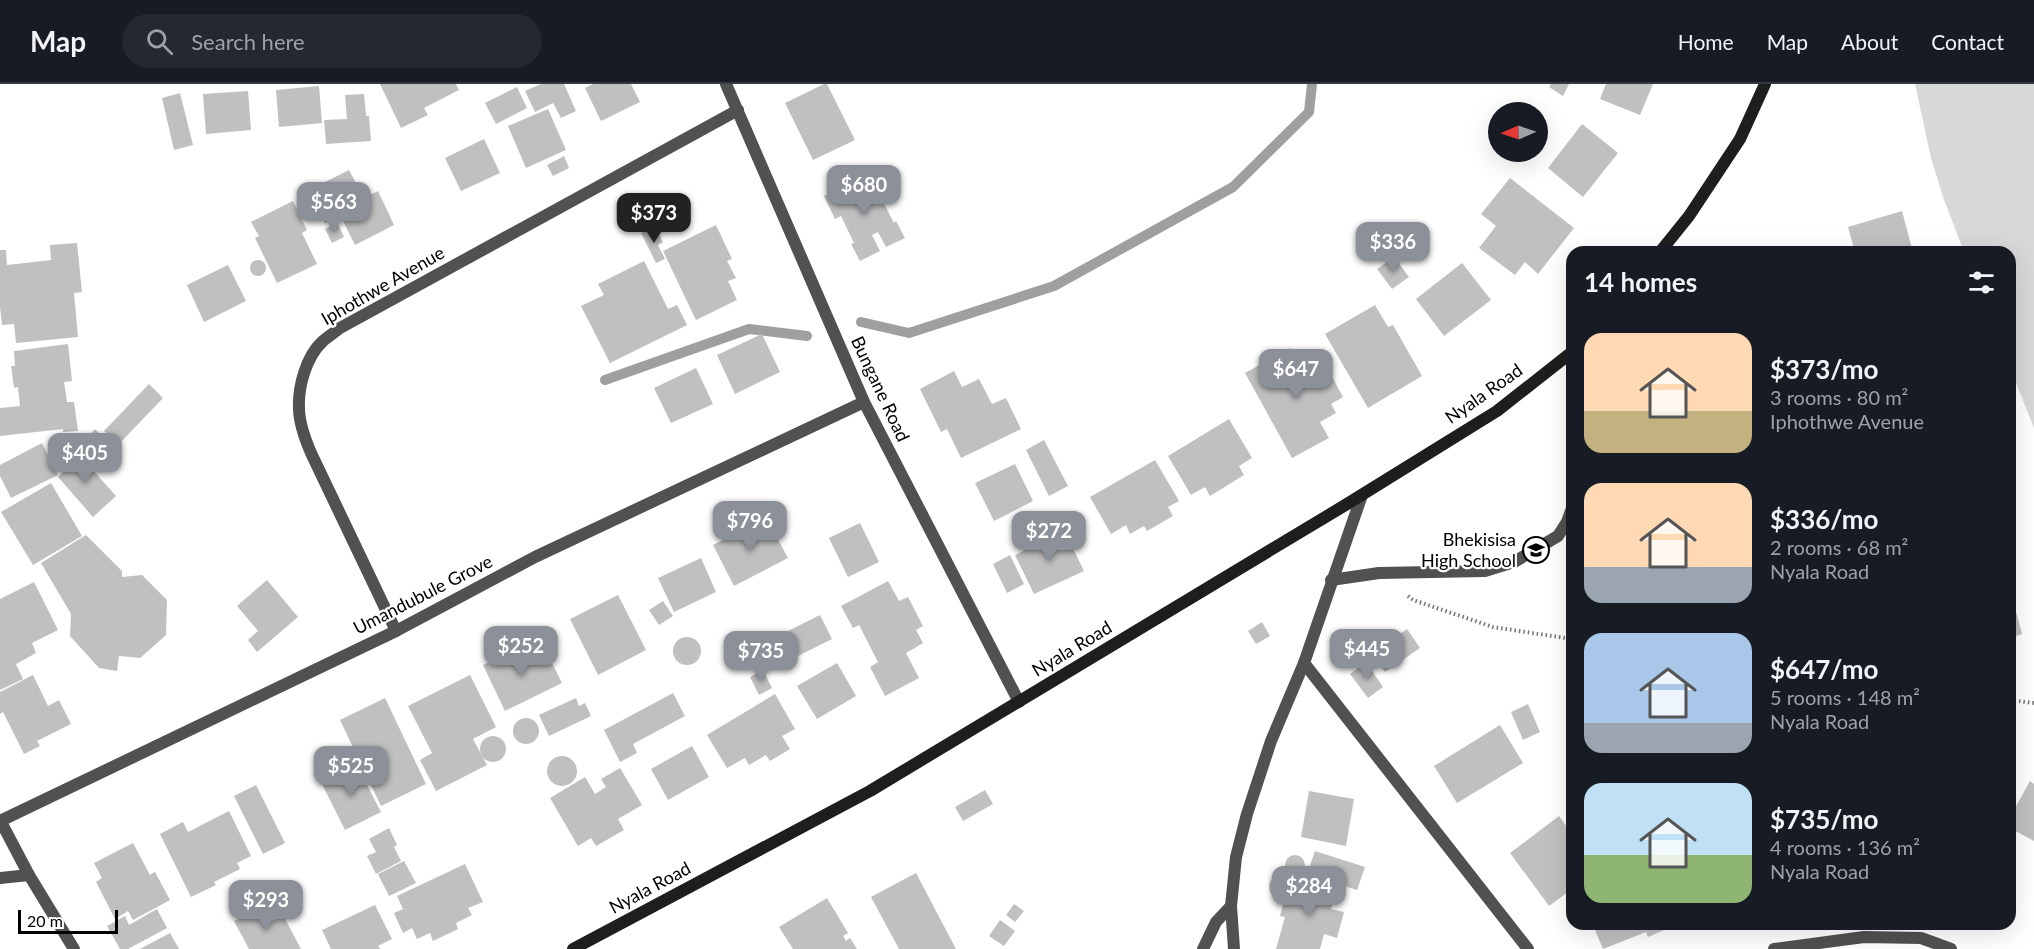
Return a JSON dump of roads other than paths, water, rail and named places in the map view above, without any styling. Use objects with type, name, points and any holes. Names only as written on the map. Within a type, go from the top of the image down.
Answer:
[{"type":"street","name":"Bungane Road","points":[[726,84],[864,402],[1019,702]]},
{"type":"street","points":[[1665,246],[1689,216],[1740,139],[1766,84]]},
{"type":"street","name":"Iphothwe Avenue","points":[[396,631],[303,432],[299,408],[301,386],[307,365],[320,343],[340,328],[738,110]]},
{"type":"street","name":"Nyala Road","points":[[573,949],[870,791],[1362,495],[1497,411],[1566,357]]},
{"type":"street","name":"Umandubule Grove","points":[[0,820],[396,631],[535,557],[864,402]]},
{"type":"street","points":[[1234,949],[1231,906],[1236,857],[1246,814],[1271,741],[1304,663],[1362,495]]},
{"type":"street","points":[[1331,580],[1379,573],[1485,571],[1514,562],[1558,536],[1566,524]]},
{"type":"street","points":[[1304,663],[1528,949]]},
{"type":"street","points":[[0,820],[29,875],[74,949]]},
{"type":"street","points":[[0,878],[29,875]]},
{"type":"street","points":[[1203,949],[1216,922],[1231,906]]},
{"type":"street","points":[[1774,949],[1864,938],[1921,938],[1951,949]]},
{"type":"waterway","points":[[861,322],[909,333],[1054,286],[1233,187],[1309,112],[1312,84]]},
{"type":"waterway","points":[[605,380],[749,329],[807,336]]},
{"type":"place","name":"Bhekisisa High School","points":[[1536,550]]}]
